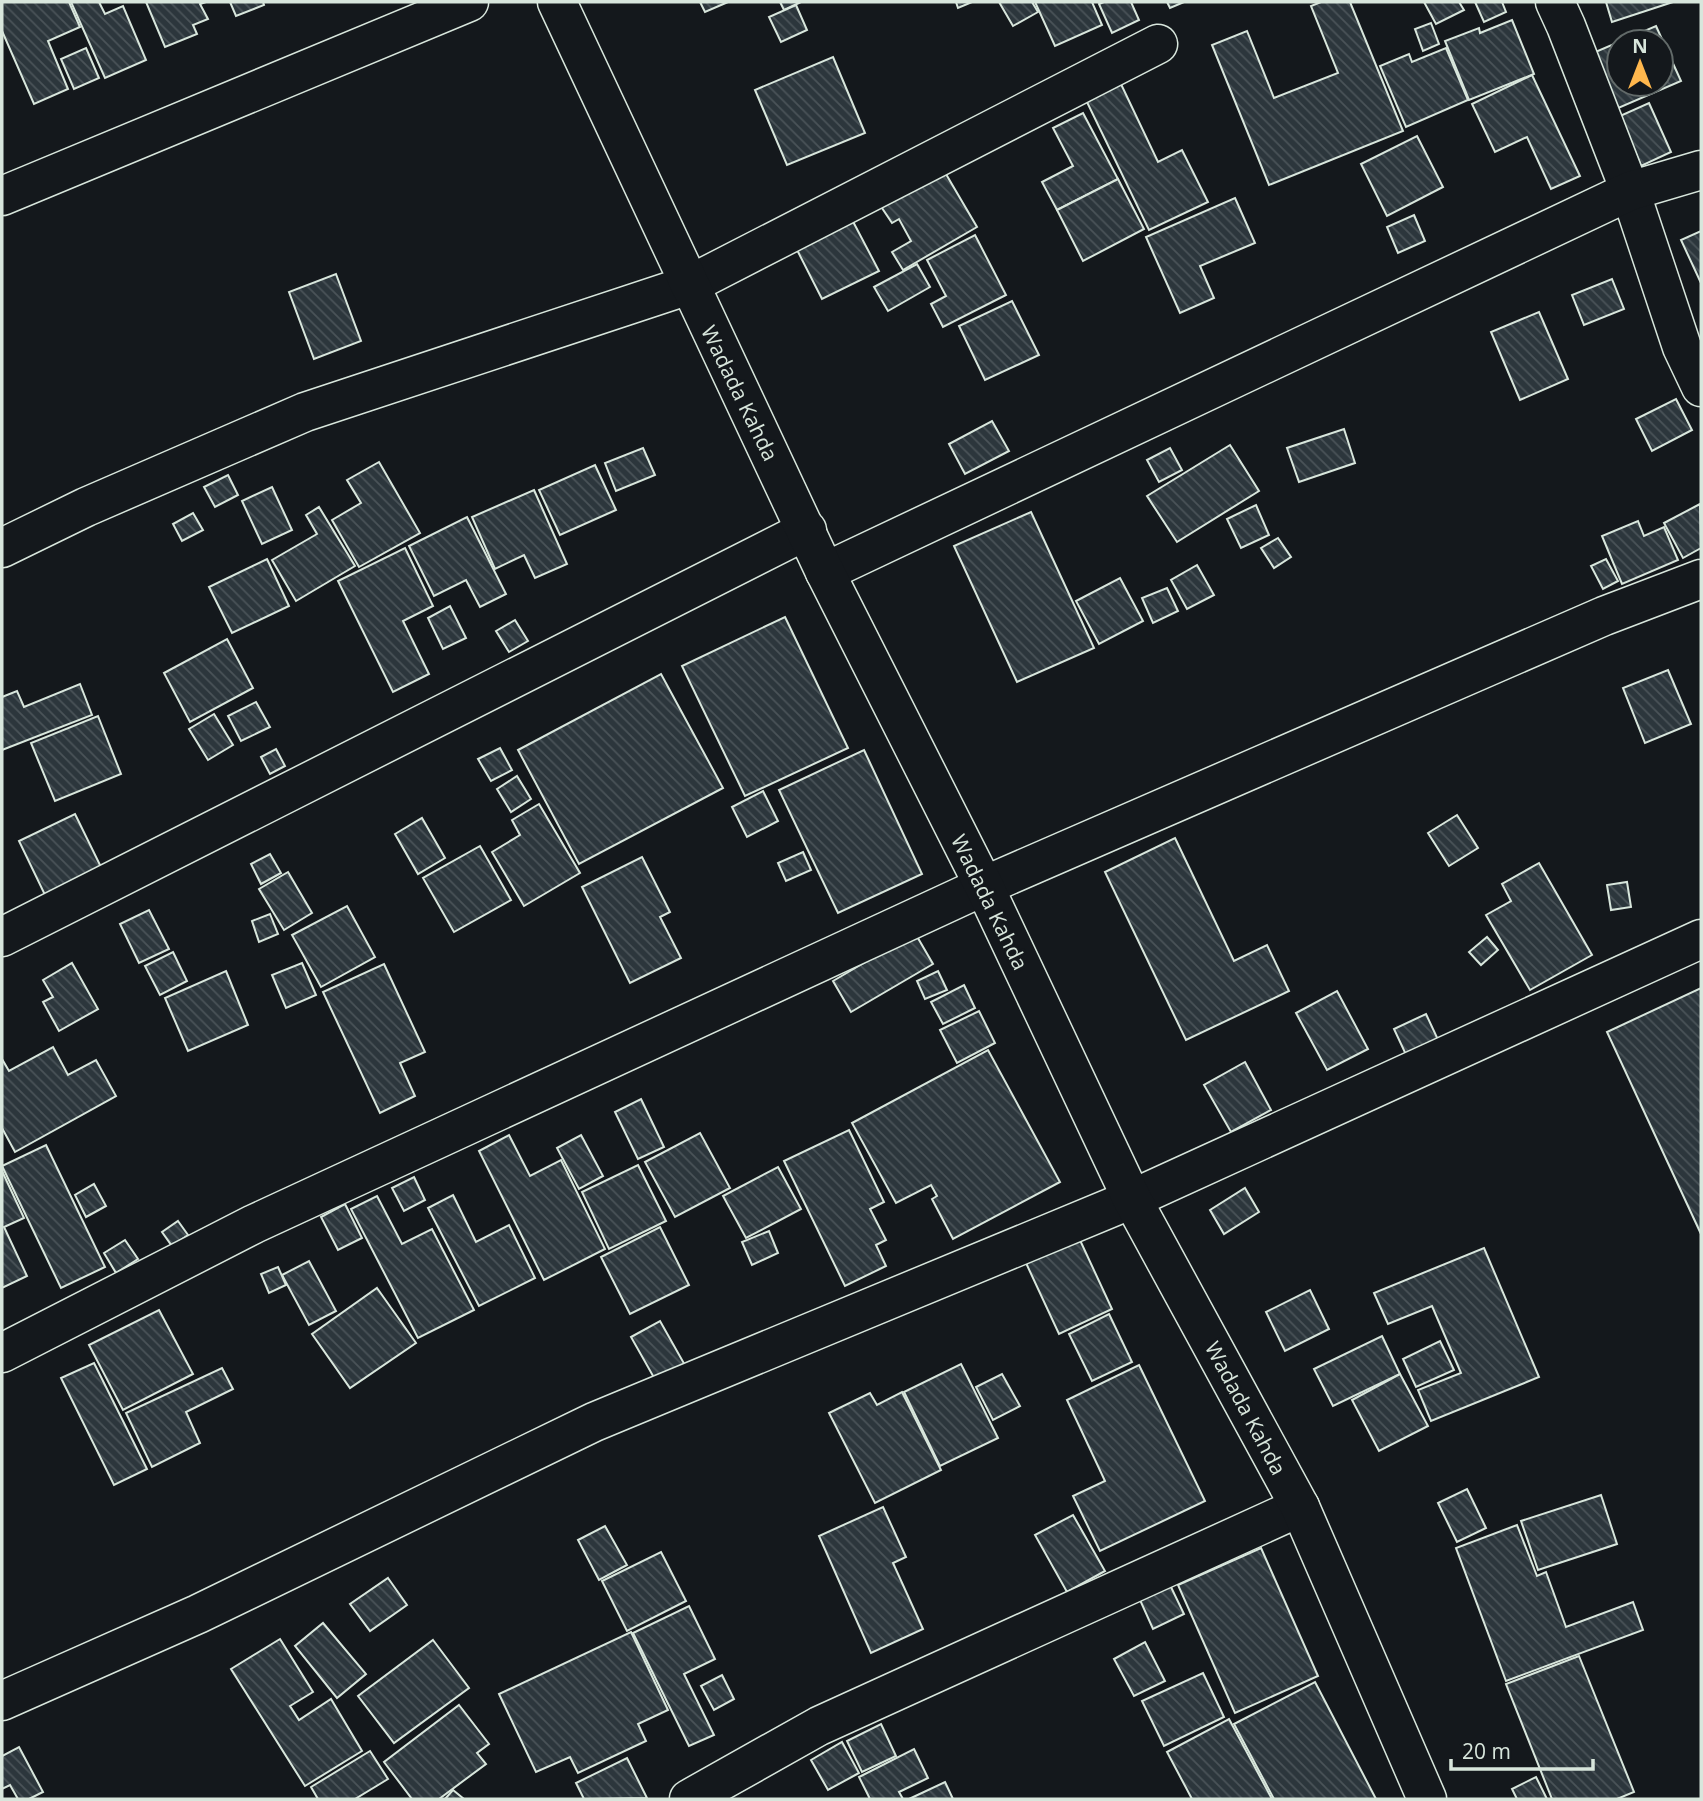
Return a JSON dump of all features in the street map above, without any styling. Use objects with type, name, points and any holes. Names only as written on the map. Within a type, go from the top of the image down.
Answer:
[{"type":"street","points":[[2,196],[469,2]]},
{"type":"street","name":"Wadada Kahda","points":[[557,2],[825,572],[984,886],[1132,1199],[1300,1507],[1427,1799]]},
{"type":"street","points":[[1555,2],[1630,191],[1682,347],[1701,387]]},
{"type":"street","points":[[2,548],[86,507],[305,412],[689,285],[1158,44]]},
{"type":"street","points":[[825,572],[1630,191],[1701,170]]},
{"type":"street","points":[[2,937],[807,530]]},
{"type":"street","points":[[2,1353],[254,1224],[984,886],[1591,622],[1701,579]]},
{"type":"street","points":[[2,1701],[198,1614],[594,1422],[1132,1199],[1701,939]]},
{"type":"street","points":[[689,1799],[819,1726],[1300,1507]]},
{"type":"building","points":[[2,2],[69,2],[80,27],[48,41],[68,89],[34,104],[2,31]]},
{"type":"building","points":[[71,2],[99,2],[105,14],[123,6],[146,60],[105,78]]},
{"type":"building","points":[[146,2],[206,2],[200,4],[208,19],[193,25],[197,34],[165,47]]},
{"type":"building","points":[[230,2],[263,2],[264,5],[236,16]]},
{"type":"building","points":[[700,2],[728,2],[705,12]]},
{"type":"building","points":[[780,2],[801,2],[784,10]]},
{"type":"building","points":[[956,2],[972,2],[958,8]]},
{"type":"building","points":[[999,2],[1032,2],[1038,12],[1013,26]]},
{"type":"building","points":[[1035,2],[1092,2],[1102,25],[1055,46]]},
{"type":"building","points":[[1131,2],[1139,20],[1112,33],[1099,4]]},
{"type":"building","points":[[1167,2],[1184,2],[1170,8]]},
{"type":"building","points":[[1321,2],[1350,2],[1403,131],[1269,185],[1212,45],[1247,31],[1274,98],[1338,73],[1311,6]]},
{"type":"building","points":[[1424,2],[1459,2],[1464,10],[1436,24]]},
{"type":"building","points":[[1475,2],[1502,2],[1506,12],[1484,22]]},
{"type":"building","points":[[1606,2],[1673,2],[1612,22]]},
{"type":"building","points":[[796,5],[807,30],[781,42],[769,17]]},
{"type":"building","points":[[1512,20],[1534,74],[1469,100],[1445,41],[1479,28],[1480,33]]},
{"type":"building","points":[[1431,23],[1439,44],[1423,51],[1415,29]]},
{"type":"building","points":[[86,48],[99,78],[74,89],[61,59]]},
{"type":"building","points":[[1446,48],[1468,100],[1406,127],[1380,66],[1409,54],[1412,62]]},
{"type":"building","points":[[1605,48],[1605,82],[1593,53]]},
{"type":"building","points":[[833,57],[865,133],[787,165],[755,90]]},
{"type":"building","points":[[1675,68],[1681,81],[1675,84]]},
{"type":"building","points":[[1532,75],[1580,176],[1551,189],[1527,137],[1495,152],[1472,104]]},
{"type":"building","points":[[1120,82],[1158,162],[1182,150],[1208,202],[1149,230],[1085,98]]},
{"type":"building","points":[[1611,98],[1642,98],[1616,109]]},
{"type":"building","points":[[1649,103],[1671,152],[1641,166],[1620,116]]},
{"type":"building","points":[[1083,113],[1118,179],[1057,210],[1042,182],[1073,166],[1053,128]]},
{"type":"building","points":[[1417,136],[1443,187],[1387,216],[1361,164]]},
{"type":"building","points":[[943,169],[977,227],[903,270],[892,252],[911,241],[899,219],[892,223],[880,205]]},
{"type":"building","points":[[1118,179],[1144,229],[1083,261],[1057,210]]},
{"type":"building","points":[[1235,198],[1255,243],[1200,266],[1214,298],[1180,313],[1146,237]]},
{"type":"building","points":[[848,212],[879,271],[822,299],[792,240]]},
{"type":"building","points":[[1414,215],[1425,241],[1398,253],[1387,227]]},
{"type":"building","points":[[1701,231],[1701,283],[1681,240]]},
{"type":"building","points":[[975,235],[1006,295],[943,327],[931,304],[946,296],[927,260]]},
{"type":"building","points":[[917,264],[930,287],[888,311],[874,287]]},
{"type":"building","points":[[336,274],[361,341],[314,359],[289,292]]},
{"type":"building","points":[[1612,279],[1624,309],[1584,325],[1572,295]]},
{"type":"building","points":[[1012,301],[1039,355],[985,380],[959,326]]},
{"type":"building","points":[[1539,312],[1568,379],[1520,400],[1491,332]]},
{"type":"building","points":[[1676,399],[1692,430],[1652,451],[1636,419]]},
{"type":"building","points":[[992,421],[1009,451],[965,474],[949,444]]},
{"type":"building","points":[[1344,429],[1355,463],[1299,482],[1287,448]]},
{"type":"building","points":[[1230,445],[1259,491],[1177,542],[1147,496]]},
{"type":"building","points":[[643,448],[655,475],[616,491],[605,463]]},
{"type":"building","points":[[1170,448],[1182,470],[1159,482],[1147,460]]},
{"type":"building","points":[[379,462],[420,533],[359,567],[332,520],[361,503],[347,480]]},
{"type":"building","points":[[595,465],[616,510],[560,535],[539,490]]},
{"type":"building","points":[[228,475],[238,495],[215,507],[204,487]]},
{"type":"building","points":[[272,487],[292,530],[262,544],[242,501]]},
{"type":"building","points":[[534,490],[567,564],[535,578],[524,555],[495,569],[472,517]]},
{"type":"building","points":[[1700,504],[1701,548],[1683,558],[1664,523]]},
{"type":"building","points":[[1256,505],[1269,535],[1241,548],[1227,519]]},
{"type":"building","points":[[319,507],[355,566],[296,601],[272,560],[317,534],[306,515]]},
{"type":"building","points":[[1031,512],[1094,648],[1017,682],[954,546]]},
{"type":"building","points":[[193,513],[203,530],[182,541],[173,524]]},
{"type":"building","points":[[467,517],[506,594],[480,607],[466,580],[434,596],[409,546]]},
{"type":"building","points":[[1638,521],[1644,536],[1664,527],[1678,560],[1622,584],[1602,536]]},
{"type":"building","points":[[1278,538],[1291,557],[1274,568],[1261,548]]},
{"type":"building","points":[[405,548],[433,606],[403,621],[429,674],[393,692],[338,581]]},
{"type":"building","points":[[267,559],[289,606],[232,633],[209,587]]},
{"type":"building","points":[[1606,559],[1618,581],[1603,589],[1591,566]]},
{"type":"building","points":[[1197,565],[1214,595],[1187,609],[1171,580]]},
{"type":"building","points":[[1120,578],[1143,621],[1099,644],[1076,601]]},
{"type":"building","points":[[1167,588],[1178,611],[1153,623],[1142,598]]},
{"type":"building","points":[[450,606],[466,638],[443,649],[428,618]]},
{"type":"building","points":[[785,617],[848,748],[745,796],[682,666]]},
{"type":"building","points":[[515,620],[528,641],[509,652],[496,631]]},
{"type":"building","points":[[227,639],[253,688],[190,722],[164,673]]},
{"type":"building","points":[[1668,670],[1691,724],[1645,743],[1623,688]]},
{"type":"building","points":[[661,674],[723,788],[579,864],[518,750]]},
{"type":"building","points":[[80,684],[92,715],[2,750],[2,697],[17,691],[24,707]]},
{"type":"building","points":[[256,702],[270,727],[241,741],[228,716]]},
{"type":"building","points":[[214,714],[233,745],[208,760],[189,729]]},
{"type":"building","points":[[98,716],[121,774],[55,801],[31,743]]},
{"type":"building","points":[[500,748],[512,770],[491,781],[478,759]]},
{"type":"building","points":[[276,749],[285,766],[270,774],[261,757]]},
{"type":"building","points":[[864,750],[922,874],[838,913],[779,790]]},
{"type":"building","points":[[517,776],[531,799],[511,812],[497,789]]},
{"type":"building","points":[[763,791],[778,821],[747,837],[732,807]]},
{"type":"building","points":[[539,804],[580,873],[524,906],[492,852],[520,835],[512,820]]},
{"type":"building","points":[[75,814],[101,867],[45,895],[19,841]]},
{"type":"building","points":[[1457,815],[1478,848],[1449,866],[1428,833]]},
{"type":"building","points":[[422,818],[445,858],[418,874],[395,834]]},
{"type":"building","points":[[1175,838],[1234,961],[1267,945],[1289,991],[1186,1040],[1105,872]]},
{"type":"building","points":[[480,846],[511,900],[454,932],[423,878]]},
{"type":"building","points":[[803,852],[811,870],[786,881],[778,863]]},
{"type":"building","points":[[270,854],[281,873],[261,884],[251,864]]},
{"type":"building","points":[[642,857],[670,912],[660,917],[681,958],[630,983],[582,887]]},
{"type":"building","points":[[1539,863],[1592,955],[1530,990],[1486,915],[1511,901],[1502,884]]},
{"type":"building","points":[[288,872],[312,913],[284,930],[259,889]]},
{"type":"building","points":[[1627,882],[1631,907],[1611,910],[1607,885]]},
{"type":"building","points":[[347,906],[375,957],[321,987],[292,935]]},
{"type":"building","points":[[149,910],[169,949],[139,963],[120,924]]},
{"type":"building","points":[[270,914],[278,934],[259,942],[252,921]]},
{"type":"building","points":[[915,933],[933,964],[851,1012],[833,981]]},
{"type":"building","points":[[1487,937],[1498,950],[1481,965],[1469,952]]},
{"type":"building","points":[[173,952],[187,981],[160,995],[145,966]]},
{"type":"building","points":[[72,963],[98,1009],[59,1031],[43,1002],[53,997],[43,980]]},
{"type":"building","points":[[302,963],[316,995],[286,1008],[272,975]]},
{"type":"building","points":[[384,964],[425,1052],[400,1063],[415,1096],[380,1113],[323,992]]},
{"type":"building","points":[[226,971],[248,1025],[188,1051],[165,998]]},
{"type":"building","points":[[938,971],[947,990],[925,999],[917,981]]},
{"type":"building","points":[[964,985],[975,1008],[943,1024],[931,1002]]},
{"type":"building","points":[[1701,988],[1701,1234],[1607,1032]]},
{"type":"building","points":[[1337,991],[1368,1049],[1327,1070],[1296,1013]]},
{"type":"building","points":[[979,1011],[995,1043],[957,1063],[940,1030]]},
{"type":"building","points":[[1426,1014],[1440,1044],[1408,1059],[1394,1029]]},
{"type":"building","points":[[53,1047],[68,1075],[96,1060],[116,1096],[15,1152],[2,1128],[2,1059],[9,1071]]},
{"type":"building","points":[[988,1050],[1060,1182],[953,1239],[932,1199],[937,1196],[931,1185],[896,1203],[852,1123]]},
{"type":"building","points":[[1245,1062],[1271,1110],[1231,1132],[1204,1085]]},
{"type":"building","points":[[641,1099],[664,1147],[638,1159],[615,1112]]},
{"type":"building","points":[[849,1130],[884,1202],[870,1209],[886,1240],[876,1245],[886,1266],[845,1286],[784,1161]]},
{"type":"building","points":[[700,1133],[730,1188],[675,1217],[645,1162]]},
{"type":"building","points":[[509,1135],[530,1176],[561,1160],[605,1249],[544,1280],[479,1151]]},
{"type":"building","points":[[581,1135],[603,1176],[579,1189],[557,1148]]},
{"type":"building","points":[[46,1145],[105,1267],[61,1288],[2,1166]]},
{"type":"building","points":[[638,1165],[666,1221],[609,1249],[582,1192]]},
{"type":"building","points":[[778,1167],[801,1209],[746,1238],[723,1196]]},
{"type":"building","points":[[2,1171],[24,1218],[4,1227],[27,1276],[2,1288]]},
{"type":"building","points":[[414,1177],[425,1200],[404,1211],[392,1188]]},
{"type":"building","points":[[94,1184],[106,1206],[86,1217],[75,1195]]},
{"type":"building","points":[[1245,1188],[1259,1212],[1224,1234],[1210,1210]]},
{"type":"building","points":[[453,1195],[476,1242],[509,1225],[535,1278],[479,1306],[428,1208]]},
{"type":"building","points":[[377,1196],[402,1244],[432,1229],[474,1310],[418,1338],[351,1209]]},
{"type":"building","points":[[345,1204],[362,1238],[338,1250],[321,1217]]},
{"type":"building","points":[[178,1221],[188,1235],[172,1246],[162,1232]]},
{"type":"building","points":[[660,1227],[689,1285],[630,1314],[601,1257]]},
{"type":"building","points":[[769,1231],[778,1253],[752,1265],[742,1242]]},
{"type":"building","points":[[1079,1238],[1112,1309],[1059,1334],[1026,1263]]},
{"type":"building","points":[[125,1240],[138,1259],[116,1273],[104,1253]]},
{"type":"building","points":[[1484,1248],[1539,1377],[1431,1421],[1418,1390],[1461,1373],[1432,1306],[1388,1324],[1374,1293]]},
{"type":"building","points":[[309,1261],[336,1311],[309,1325],[282,1275]]},
{"type":"building","points":[[278,1267],[286,1285],[269,1293],[261,1274]]},
{"type":"building","points":[[377,1288],[416,1343],[350,1388],[312,1334]]},
{"type":"building","points":[[1310,1290],[1329,1329],[1285,1351],[1266,1312]]},
{"type":"building","points":[[159,1310],[193,1374],[123,1410],[89,1345]]},
{"type":"building","points":[[1109,1314],[1132,1362],[1092,1381],[1069,1334]]},
{"type":"building","points":[[660,1321],[686,1367],[657,1383],[631,1337]]},
{"type":"building","points":[[1382,1336],[1400,1374],[1333,1406],[1314,1369]]},
{"type":"building","points":[[1440,1341],[1454,1370],[1416,1387],[1403,1359]]},
{"type":"building","points":[[94,1363],[147,1469],[114,1485],[61,1378]]},
{"type":"building","points":[[961,1364],[998,1438],[940,1466],[904,1392]]},
{"type":"building","points":[[1139,1365],[1205,1501],[1100,1551],[1073,1496],[1105,1481],[1067,1400]]},
{"type":"building","points":[[222,1368],[233,1389],[186,1412],[200,1443],[152,1467],[126,1413]]},
{"type":"building","points":[[1002,1374],[1020,1406],[993,1420],[976,1387]]},
{"type":"building","points":[[1400,1374],[1428,1426],[1379,1451],[1352,1400]]},
{"type":"building","points":[[902,1392],[941,1470],[875,1503],[829,1413],[870,1393],[877,1405]]},
{"type":"building","points":[[1467,1489],[1486,1528],[1457,1542],[1438,1503]]},
{"type":"building","points":[[1601,1495],[1617,1544],[1538,1570],[1521,1521]]},
{"type":"building","points":[[883,1507],[906,1557],[893,1563],[923,1629],[871,1653],[819,1536]]},
{"type":"building","points":[[1073,1515],[1105,1571],[1067,1592],[1035,1535]]},
{"type":"building","points":[[1517,1525],[1537,1576],[1546,1572],[1566,1627],[1633,1602],[1643,1630],[1506,1681],[1456,1548]]},
{"type":"building","points":[[605,1526],[627,1565],[599,1580],[578,1540]]},
{"type":"building","points":[[1261,1548],[1318,1676],[1235,1713],[1178,1585]]},
{"type":"building","points":[[661,1552],[686,1601],[627,1631],[602,1581]]},
{"type":"building","points":[[388,1578],[407,1605],[370,1631],[350,1604]]},
{"type":"building","points":[[1170,1585],[1184,1614],[1153,1629],[1140,1600]]},
{"type":"building","points":[[689,1606],[715,1659],[684,1674],[714,1735],[689,1746],[633,1633]]},
{"type":"building","points":[[323,1623],[366,1674],[337,1698],[295,1646]]},
{"type":"building","points":[[631,1632],[668,1710],[638,1724],[646,1741],[578,1773],[570,1757],[536,1772],[499,1694]]},
{"type":"building","points":[[280,1639],[313,1692],[290,1706],[299,1720],[331,1699],[362,1751],[305,1786],[231,1669]]},
{"type":"building","points":[[433,1640],[469,1688],[394,1743],[358,1696]]},
{"type":"building","points":[[1145,1642],[1165,1681],[1134,1696],[1114,1659]]},
{"type":"building","points":[[1579,1656],[1634,1792],[1617,1799],[1552,1799],[1506,1684]]},
{"type":"building","points":[[1203,1673],[1224,1717],[1164,1746],[1142,1701]]},
{"type":"building","points":[[722,1675],[734,1699],[714,1710],[701,1686]]},
{"type":"building","points":[[1315,1682],[1376,1799],[1274,1799],[1234,1724]]},
{"type":"building","points":[[459,1705],[489,1744],[477,1753],[486,1764],[439,1799],[412,1799],[384,1762]]},
{"type":"building","points":[[1229,1719],[1272,1799],[1192,1799],[1167,1752]]},
{"type":"building","points":[[881,1724],[896,1756],[862,1772],[847,1741]]},
{"type":"building","points":[[842,1742],[859,1773],[828,1790],[811,1760]]},
{"type":"building","points":[[19,1747],[43,1792],[29,1799],[18,1799],[10,1785],[2,1789],[2,1756]]},
{"type":"building","points":[[914,1749],[928,1778],[899,1792],[903,1799],[870,1799],[859,1777]]},
{"type":"building","points":[[370,1751],[388,1779],[355,1799],[318,1799],[311,1787]]},
{"type":"building","points":[[627,1758],[647,1798],[584,1799],[576,1783]]},
{"type":"building","points":[[1536,1777],[1547,1799],[1517,1799],[1512,1789]]},
{"type":"building","points":[[945,1782],[953,1799],[909,1799]]},
{"type":"building","points":[[453,1790],[464,1799],[445,1799]]}]
